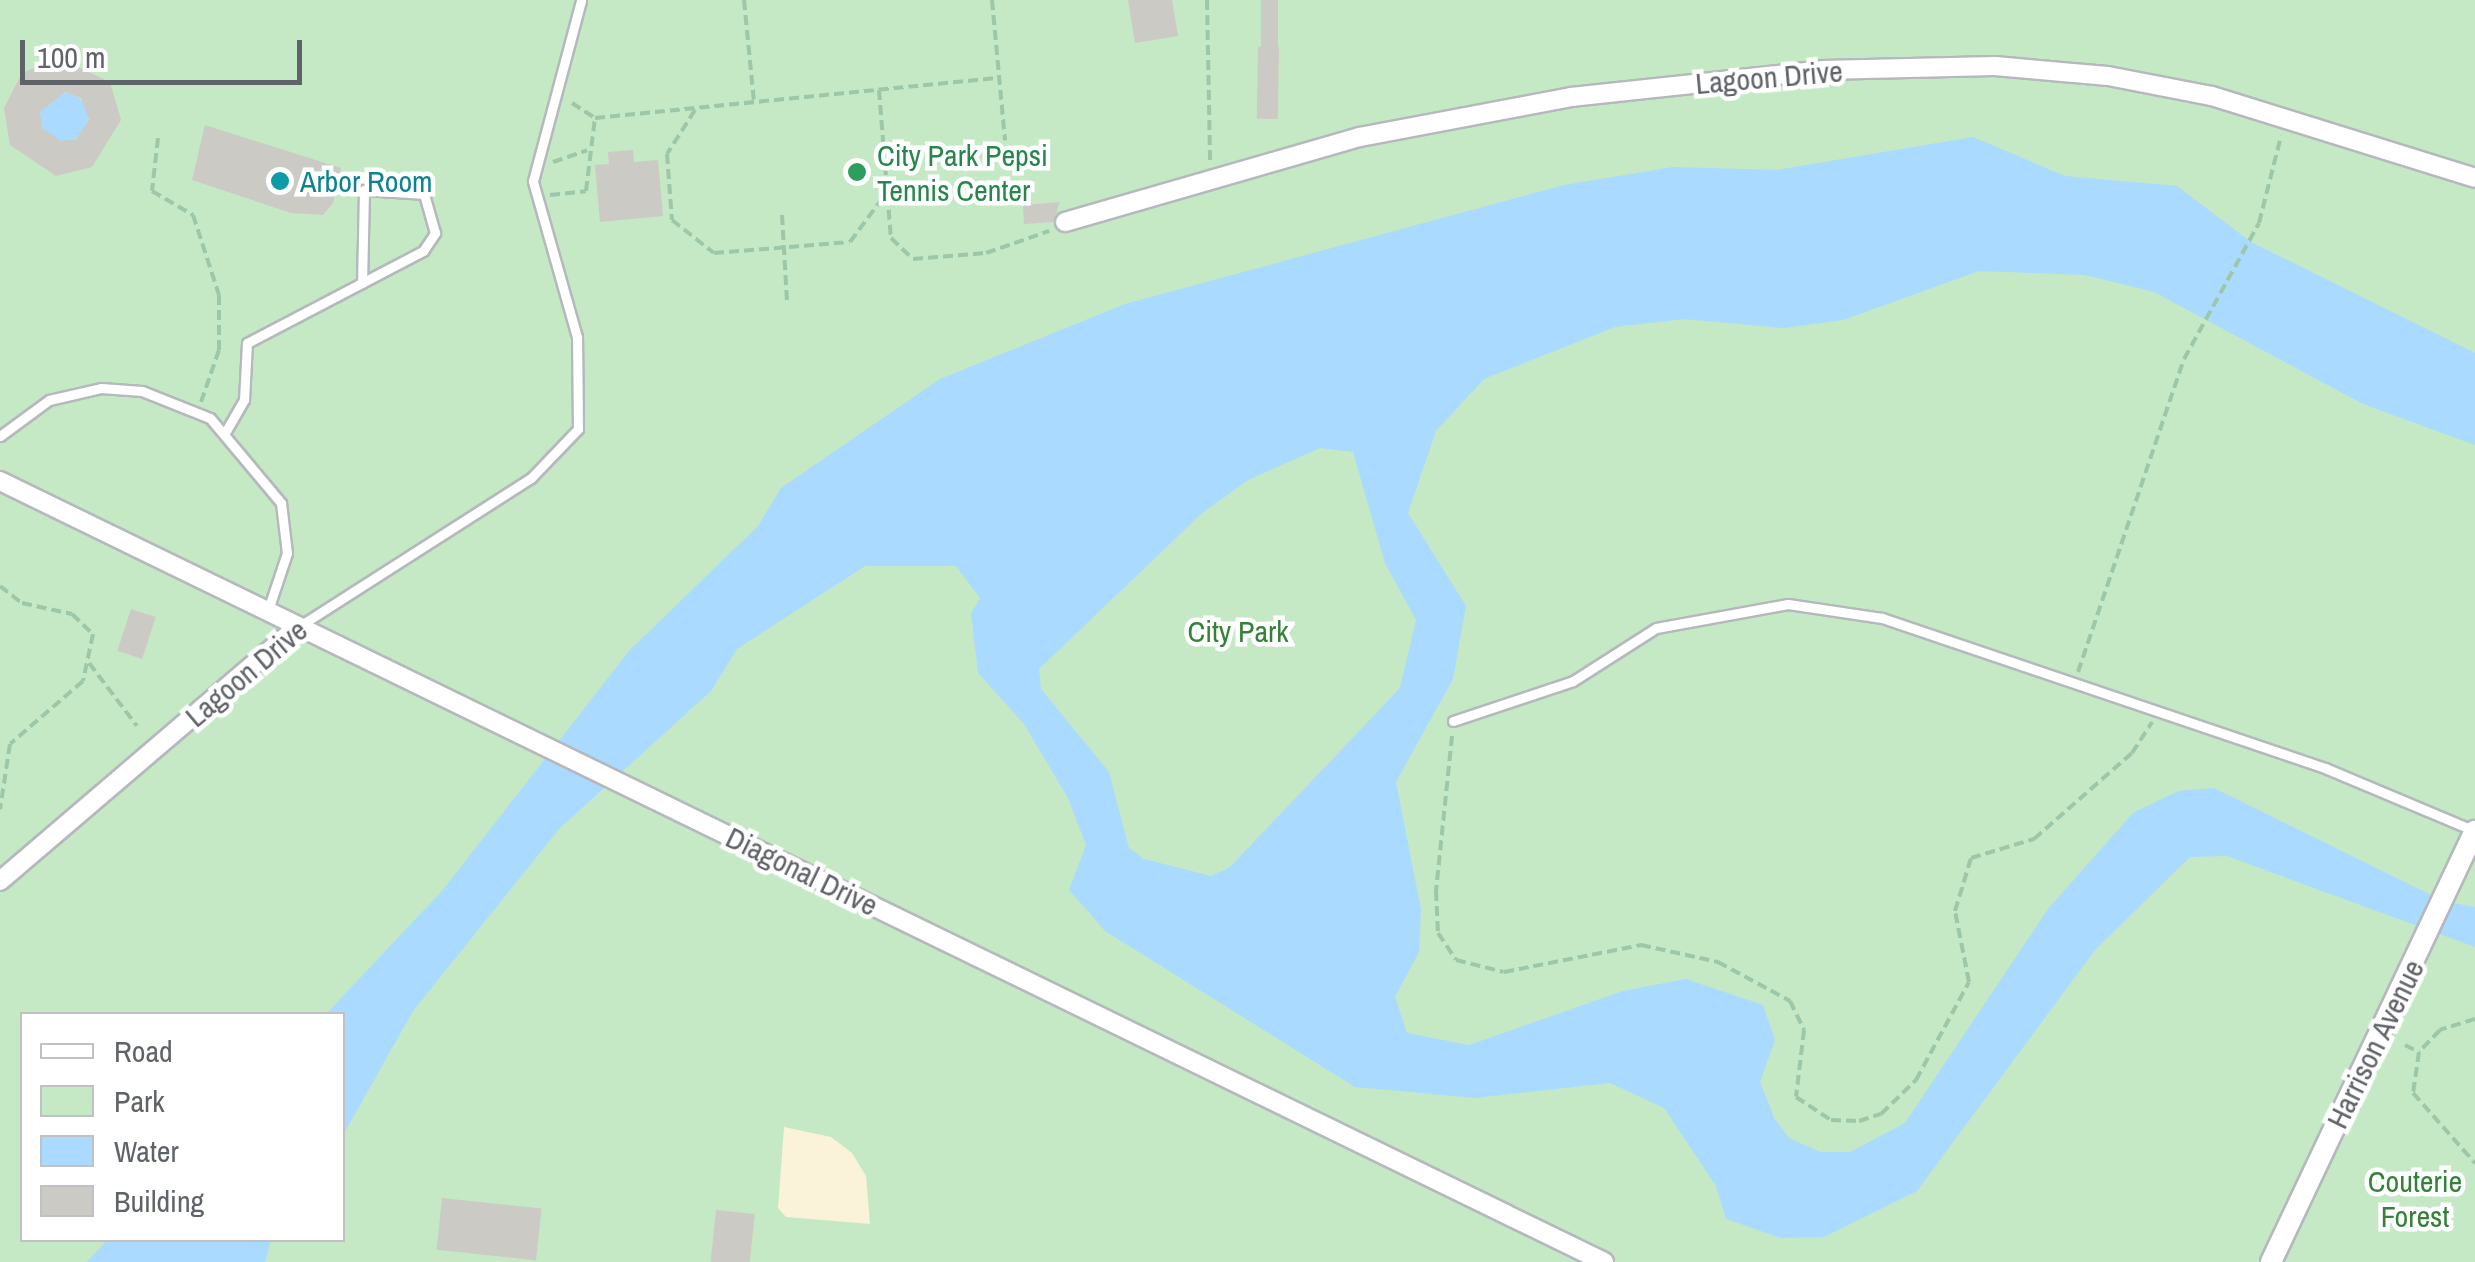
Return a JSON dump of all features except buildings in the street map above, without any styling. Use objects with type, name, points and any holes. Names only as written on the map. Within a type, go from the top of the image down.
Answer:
[{"type":"street","name":"Lagoon Drive","points":[[1066,222],[1210,175],[1571,97],[1822,70],[1995,66],[2108,76],[2285,119],[2475,178]]},
{"type":"street","name":"Diagonal Drive","points":[[0,481],[1604,1262]]},
{"type":"street","name":"Lagoon Drive","points":[[0,881],[297,627]]},
{"type":"street","name":"Harrison Avenue","points":[[2271,1260],[2473,840]]},
{"type":"lane","name":"Lagoon Drive","points":[[297,627],[512,492],[560,454],[583,411],[577,337],[533,181],[580,0]]},
{"type":"lane","points":[[226,431],[244,400],[247,343],[362,282],[422,250],[436,233],[424,194],[364,190],[362,282]]},
{"type":"lane","points":[[0,436],[48,400],[101,388],[142,390],[197,411],[226,431],[265,475],[286,526],[267,612]]},
{"type":"lane","points":[[1453,721],[1585,676],[1656,628],[1788,604],[1882,618],[2160,714],[2473,840]]},
{"type":"path","points":[[744,0],[754,102]]},
{"type":"path","points":[[992,0],[1004,140]]},
{"type":"path","points":[[1207,0],[1210,175]]},
{"type":"path","points":[[572,103],[595,118],[999,78]]},
{"type":"path","points":[[879,90],[891,238],[913,259],[986,253],[1066,222]]},
{"type":"path","points":[[696,108],[667,154],[672,220],[714,254],[850,242],[887,192]]},
{"type":"path","points":[[544,184],[544,195],[586,191],[587,150],[595,118]]},
{"type":"path","points":[[2073,686],[2204,321],[2252,236],[2285,119]]},
{"type":"path","points":[[158,138],[152,191],[193,215],[219,295],[219,350],[197,411]]},
{"type":"path","points":[[545,174],[546,162],[587,150]]},
{"type":"path","points":[[782,215],[787,302]]},
{"type":"path","points":[[0,586],[88,624],[89,664],[83,681],[10,744],[0,809]]},
{"type":"path","points":[[89,664],[137,726]]},
{"type":"path","points":[[1453,721],[1436,891],[1438,933],[1456,960],[1504,972],[1641,945],[1718,962],[1790,1001],[1804,1030],[1796,1098],[1831,1120],[1859,1121],[1881,1114],[1916,1080],[1969,982],[1954,911],[1971,858],[2034,838],[2132,753],[2160,714]]},
{"type":"path","points":[[2475,1019],[2440,1030],[2419,1052],[2413,1093],[2475,1163]]},
{"type":"path","points":[[2405,1045],[2419,1052]]},
{"type":"green space","name":"City Park","points":[[0,0],[2475,0],[2475,1262],[0,1262]]},
{"type":"sand","points":[[784,1127],[831,1137],[852,1153],[866,1176],[870,1224],[786,1217],[778,1208]]},
{"type":"water","points":[[64,93],[81,100],[88,117],[81,134],[64,141],[47,134],[40,117],[47,100]]},
{"type":"water","points":[[1973,137],[2065,176],[2177,186],[2251,242],[2475,353],[2475,445],[2363,404],[2154,292],[2085,275],[1979,271],[1843,320],[1784,328],[1684,319],[1615,327],[1484,379],[1436,431],[1408,513],[1466,606],[1453,679],[1396,782],[1421,910],[1419,952],[1395,997],[1407,1033],[1469,1045],[1623,991],[1686,979],[1763,1005],[1775,1040],[1760,1082],[1775,1119],[1789,1138],[1820,1152],[1850,1152],[1905,1123],[2048,909],[2133,813],[2178,791],[2214,788],[2443,901],[2475,907],[2475,947],[2227,856],[2190,857],[2095,950],[1917,1191],[1824,1237],[1781,1238],[1726,1219],[1716,1186],[1664,1108],[1610,1083],[1475,1098],[1355,1087],[1105,931],[1069,890],[1086,845],[1068,798],[1024,724],[978,673],[971,614],[980,598],[956,566],[865,566],[737,649],[711,691],[559,829],[413,1011],[345,1131],[345,1012],[328,1012],[442,891],[629,651],[758,526],[781,488],[940,379],[1125,304],[1564,185],[1673,167],[1777,170]],"holes":[[[1320,448],[1353,452],[1385,563],[1416,620],[1400,688],[1230,867],[1211,876],[1144,859],[1129,848],[1109,772],[1041,689],[1039,669],[1201,514],[1248,480]]]},
{"type":"water","points":[[105,1242],[270,1242],[265,1262],[87,1262]]},
{"type":"place","name":"City Park Pepsi Tennis Center","points":[[857,172]]},
{"type":"place","name":"Arbor Room","points":[[280,181]]},
{"type":"park label","name":"Couterie Forest","points":[[2415,1198]]}]
